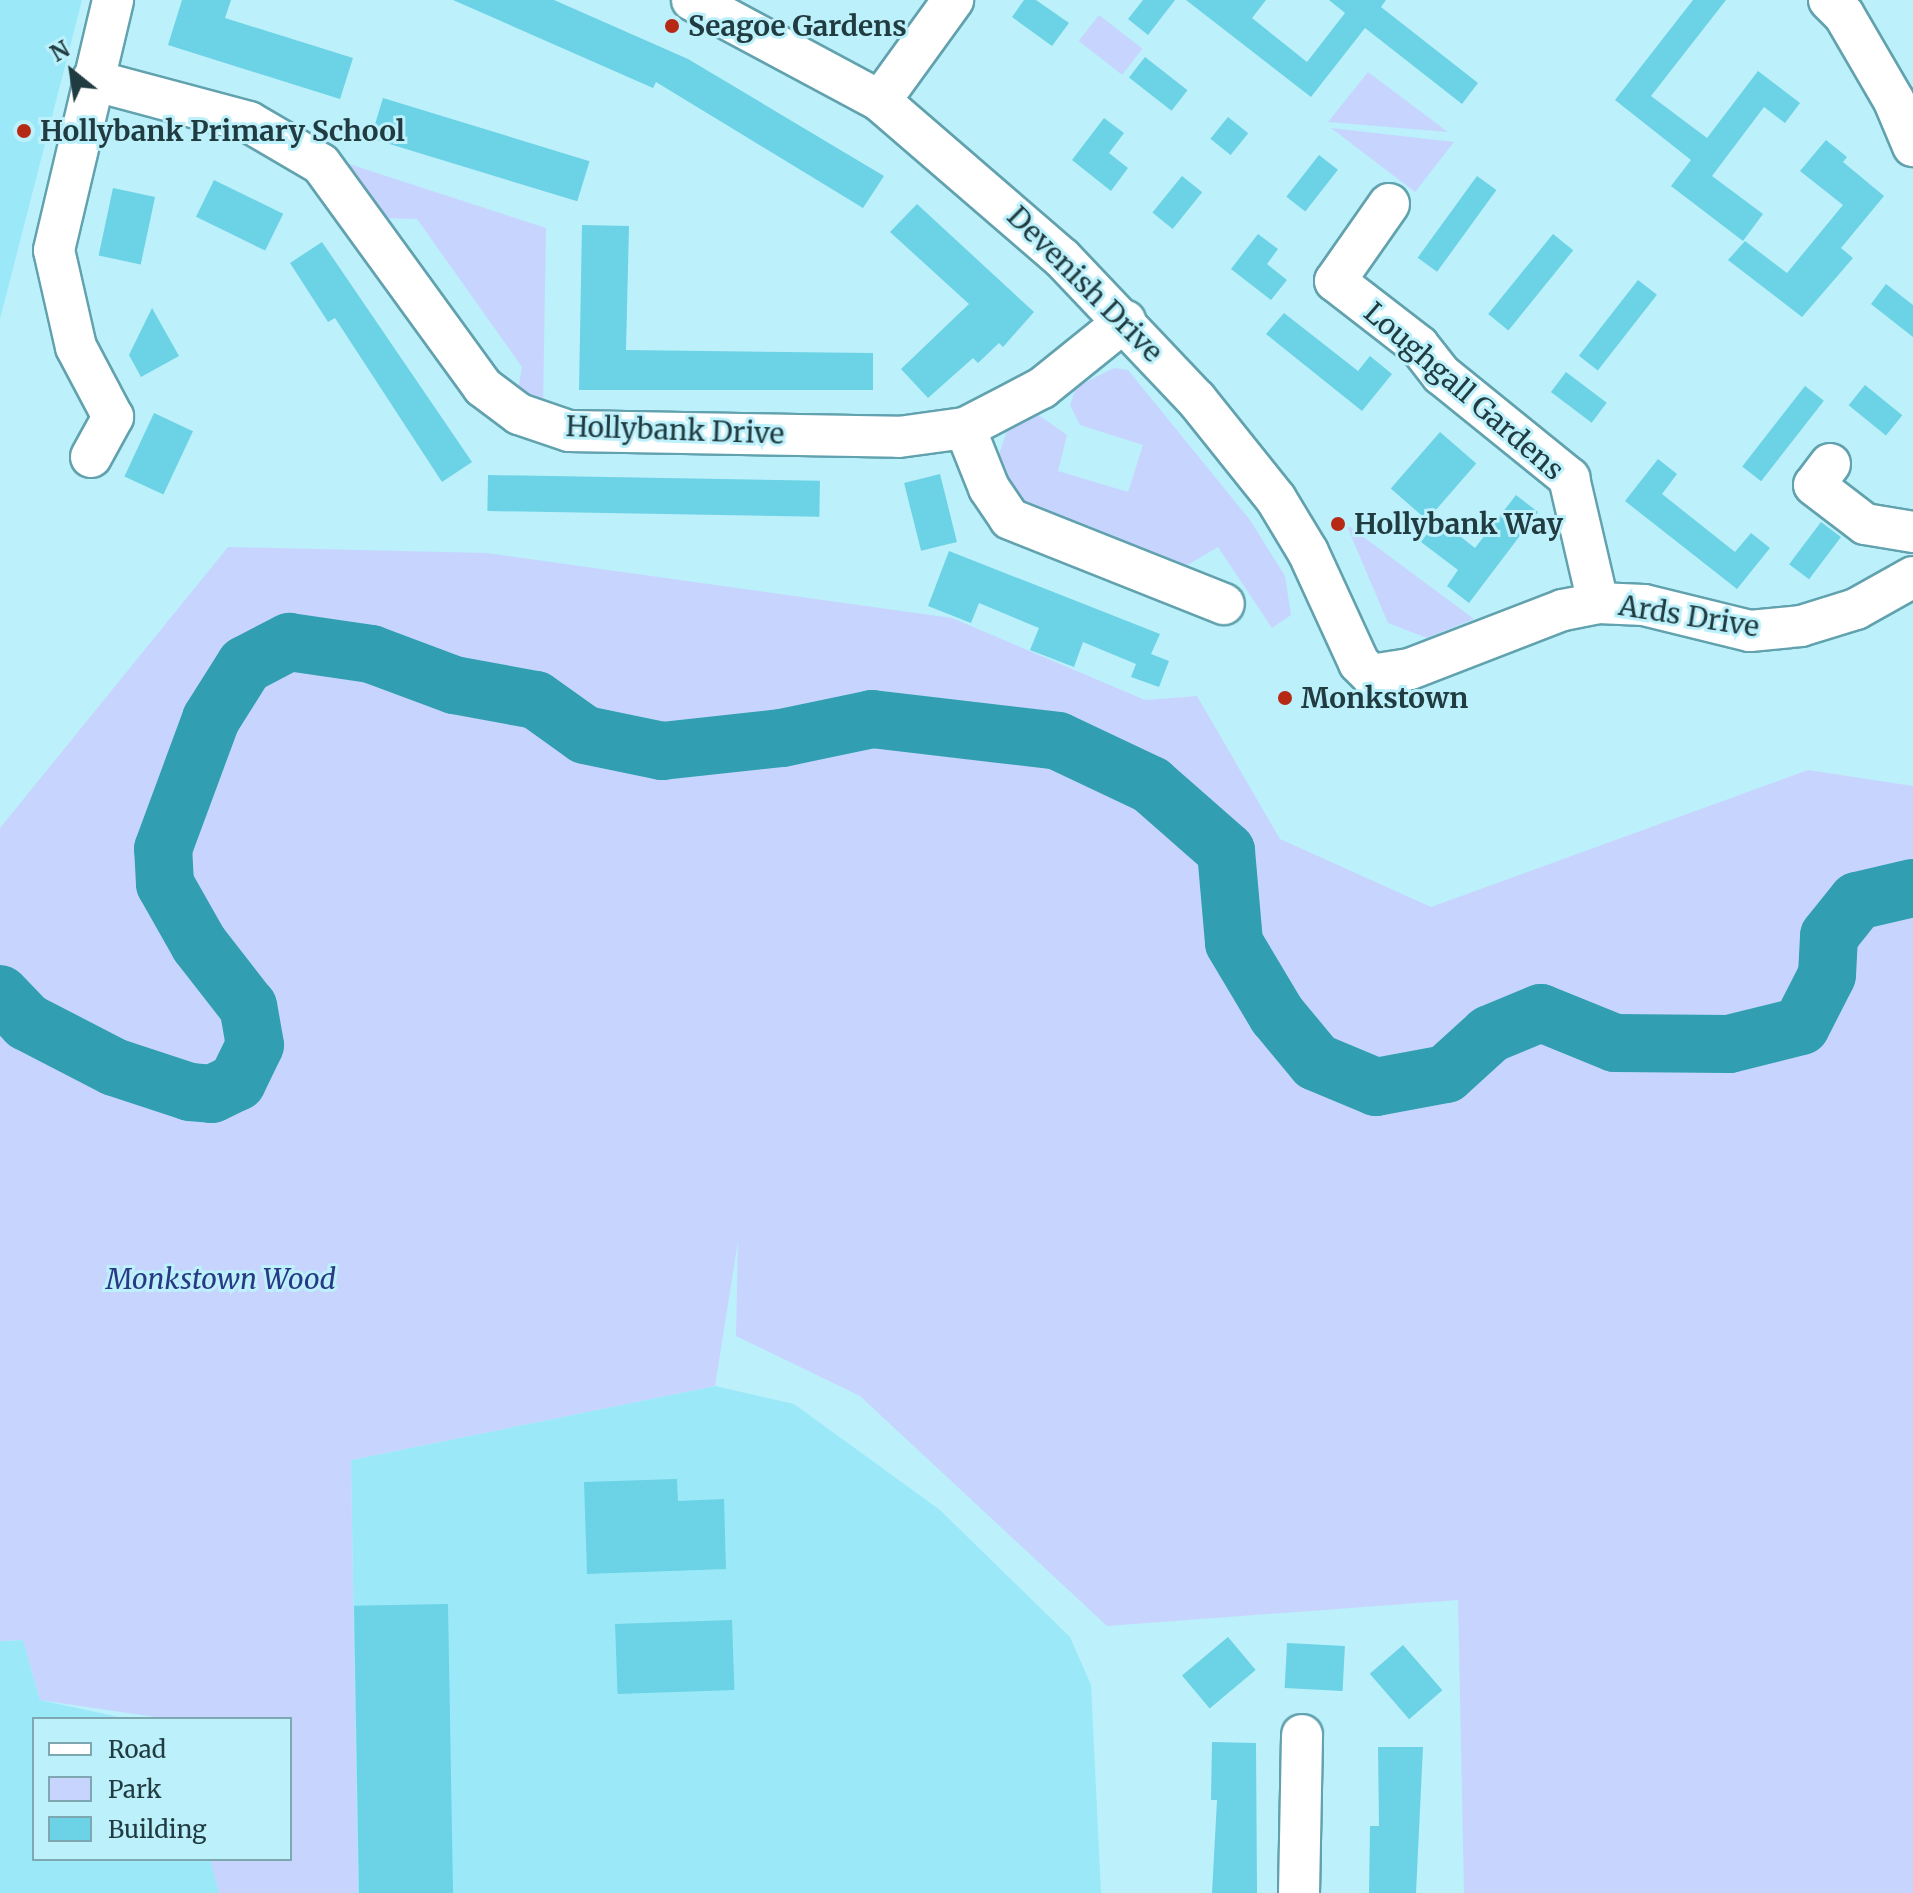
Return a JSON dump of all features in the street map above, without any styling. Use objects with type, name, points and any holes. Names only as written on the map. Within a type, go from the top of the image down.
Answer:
[{"type":"street","points":[[91,457],[113,417],[76,347],[54,250],[113,0]]},
{"type":"street","name":"Devenish Drive","points":[[692,0],[880,101],[999,198],[1125,321],[1276,499],[1308,552],[1359,663],[1371,675]]},
{"type":"street","points":[[880,101],[953,0]]},
{"type":"street","points":[[1829,0],[1844,15],[1894,101],[1913,146]]},
{"type":"street","name":"Hollybank Drive","points":[[92,80],[249,122],[321,164],[483,387],[519,414],[569,431],[899,437],[965,428],[1042,388],[1125,321]]},
{"type":"street","name":"Loughgall Gardens","points":[[1389,204],[1335,281],[1419,346],[1442,375],[1569,478],[1598,603]]},
{"type":"street","points":[[965,428],[989,488],[1010,519],[1224,604]]},
{"type":"street","points":[[1830,464],[1814,485],[1865,524],[1913,532]]},
{"type":"street","name":"Ards Drive","points":[[1371,675],[1410,669],[1563,610],[1598,603],[1644,605],[1750,631],[1801,626],[1856,609],[1913,577]]},
{"type":"street","points":[[1299,1893],[1302,1735]]},
{"type":"shaded area","name":"Hollybank Primary School","points":[[0,0],[82,0],[0,319]]},
{"type":"shaded area","points":[[715,1386],[794,1404],[940,1510],[1070,1637],[1091,1685],[1101,1893],[358,1893],[351,1460]]},
{"type":"shaded area","points":[[23,1640],[40,1700],[119,1717],[32,1717],[32,1861],[217,1861],[225,1893],[0,1893],[0,1641]]},
{"type":"green space","points":[[1099,15],[1142,49],[1122,75],[1079,41]]},
{"type":"green space","points":[[1368,72],[1448,132],[1328,122]]},
{"type":"green space","points":[[1331,128],[1454,142],[1415,192]]},
{"type":"green space","points":[[343,162],[546,228],[543,409],[517,397],[522,367],[417,219],[379,218]]},
{"type":"green space","points":[[1114,368],[1128,370],[1250,520],[1285,576],[1291,615],[1272,628],[1218,547],[1184,567],[1027,516],[997,461],[1008,427],[1037,414],[1067,435],[1058,471],[1128,492],[1143,445],[1080,425],[1070,405],[1076,387]]},
{"type":"green space","points":[[1346,524],[1474,619],[1427,638],[1388,623]]},
{"type":"green space","name":"Monkstown Wood","points":[[228,547],[487,553],[952,618],[1145,700],[1197,696],[1280,839],[1431,907],[1808,770],[1913,786],[1913,1893],[1464,1893],[1458,1600],[1107,1626],[860,1396],[736,1336],[738,1241],[715,1386],[351,1460],[358,1893],[219,1893],[211,1861],[292,1861],[292,1717],[155,1717],[40,1700],[23,1640],[0,1641],[0,828]]},
{"type":"building","points":[[182,0],[231,0],[225,18],[353,58],[340,99],[168,45]]},
{"type":"building","points":[[453,0],[554,0],[688,59],[884,176],[863,208],[656,82],[653,88]]},
{"type":"building","points":[[1024,0],[1036,0],[1069,23],[1052,46],[1012,17]]},
{"type":"building","points":[[1143,0],[1175,0],[1148,35],[1128,19]]},
{"type":"building","points":[[1186,0],[1266,0],[1252,18],[1307,62],[1345,13],[1329,0],[1386,0],[1381,7],[1478,83],[1462,104],[1365,28],[1311,97]]},
{"type":"building","points":[[1693,0],[1726,0],[1651,96],[1707,138],[1758,71],[1800,103],[1785,123],[1764,107],[1712,176],[1763,214],[1743,241],[1671,186],[1691,160],[1615,100]]},
{"type":"building","points":[[1145,57],[1188,90],[1172,111],[1129,77]]},
{"type":"building","points":[[383,98],[590,161],[577,201],[371,138]]},
{"type":"building","points":[[1228,117],[1248,133],[1231,155],[1210,139]]},
{"type":"building","points":[[1104,118],[1124,133],[1109,153],[1128,168],[1111,191],[1072,160]]},
{"type":"building","points":[[1826,140],[1847,157],[1843,162],[1884,196],[1841,248],[1853,258],[1802,317],[1728,260],[1745,241],[1787,273],[1843,205],[1800,171]]},
{"type":"building","points":[[1319,155],[1338,170],[1305,212],[1286,197]]},
{"type":"building","points":[[1182,176],[1202,192],[1173,229],[1152,213]]},
{"type":"building","points":[[1477,176],[1496,190],[1437,272],[1418,258]]},
{"type":"building","points":[[214,180],[283,214],[265,251],[196,217]]},
{"type":"building","points":[[113,188],[155,197],[141,264],[99,255]]},
{"type":"building","points":[[917,204],[1034,312],[1003,347],[999,343],[978,363],[973,358],[928,398],[901,369],[969,304],[890,232]]},
{"type":"building","points":[[582,225],[629,226],[626,350],[873,353],[873,390],[579,390]]},
{"type":"building","points":[[1258,234],[1278,249],[1267,264],[1287,280],[1271,300],[1231,269]]},
{"type":"building","points":[[1553,234],[1573,250],[1508,330],[1488,314]]},
{"type":"building","points":[[322,242],[472,462],[442,482],[335,318],[328,322],[290,263]]},
{"type":"building","points":[[1638,280],[1657,295],[1598,370],[1579,356]]},
{"type":"building","points":[[1886,284],[1913,305],[1913,337],[1871,304]]},
{"type":"building","points":[[152,308],[179,356],[141,377],[129,355]]},
{"type":"building","points":[[1284,313],[1358,371],[1370,356],[1392,374],[1362,411],[1266,334]]},
{"type":"building","points":[[1566,372],[1607,403],[1592,423],[1551,392]]},
{"type":"building","points":[[1865,385],[1902,415],[1886,435],[1849,405]]},
{"type":"building","points":[[1805,386],[1824,401],[1761,481],[1742,466]]},
{"type":"building","points":[[154,413],[193,431],[163,495],[124,476]]},
{"type":"building","points":[[1440,432],[1476,463],[1427,520],[1391,489]]},
{"type":"building","points":[[1658,459],[1677,474],[1662,494],[1735,552],[1751,533],[1770,548],[1737,589],[1625,501]]},
{"type":"building","points":[[940,474],[957,542],[921,551],[904,483]]},
{"type":"building","points":[[488,475],[820,481],[819,517],[487,511]]},
{"type":"building","points":[[1516,495],[1538,512],[1469,603],[1447,586],[1458,570],[1421,542],[1438,519],[1475,548]]},
{"type":"building","points":[[1821,522],[1841,537],[1809,579],[1789,564]]},
{"type":"building","points":[[949,551],[1160,634],[1151,654],[1169,661],[1159,687],[1131,677],[1136,664],[1083,642],[1074,667],[1030,650],[1039,628],[979,603],[971,623],[928,606]]},
{"type":"building","points":[[677,1479],[678,1501],[724,1499],[726,1569],[587,1574],[584,1482]]},
{"type":"building","points":[[448,1604],[453,1893],[359,1893],[354,1606]]},
{"type":"building","points":[[732,1620],[734,1690],[618,1694],[615,1624]]},
{"type":"building","points":[[1228,1637],[1256,1670],[1210,1709],[1182,1676]]},
{"type":"building","points":[[1287,1643],[1345,1646],[1343,1691],[1285,1688]]},
{"type":"building","points":[[1403,1645],[1442,1690],[1409,1719],[1370,1674]]},
{"type":"building","points":[[1212,1742],[1256,1743],[1257,1893],[1212,1893],[1217,1800],[1211,1800]]},
{"type":"building","points":[[1378,1747],[1423,1747],[1416,1893],[1369,1893],[1370,1826],[1379,1826]]},
{"type":"waterway","points":[[0,994],[27,1022],[114,1067],[190,1092],[212,1094],[237,1082],[255,1045],[248,1007],[199,944],[165,884],[163,849],[211,719],[245,665],[289,642],[371,654],[454,685],[536,700],[585,735],[662,751],[782,738],[872,719],[1058,741],[1151,785],[1226,851],[1234,943],[1277,1015],[1316,1062],[1376,1087],[1446,1074],[1490,1034],[1541,1013],[1615,1043],[1729,1044],[1801,1026],[1827,975],[1829,936],[1857,901],[1913,888]]},
{"type":"place","name":"Seagoe Gardens","points":[[672,26]]},
{"type":"place","name":"Hollybank Primary School","points":[[24,131]]},
{"type":"place","name":"Hollybank Way","points":[[1338,524]]},
{"type":"place","name":"Monkstown","points":[[1285,698]]}]
